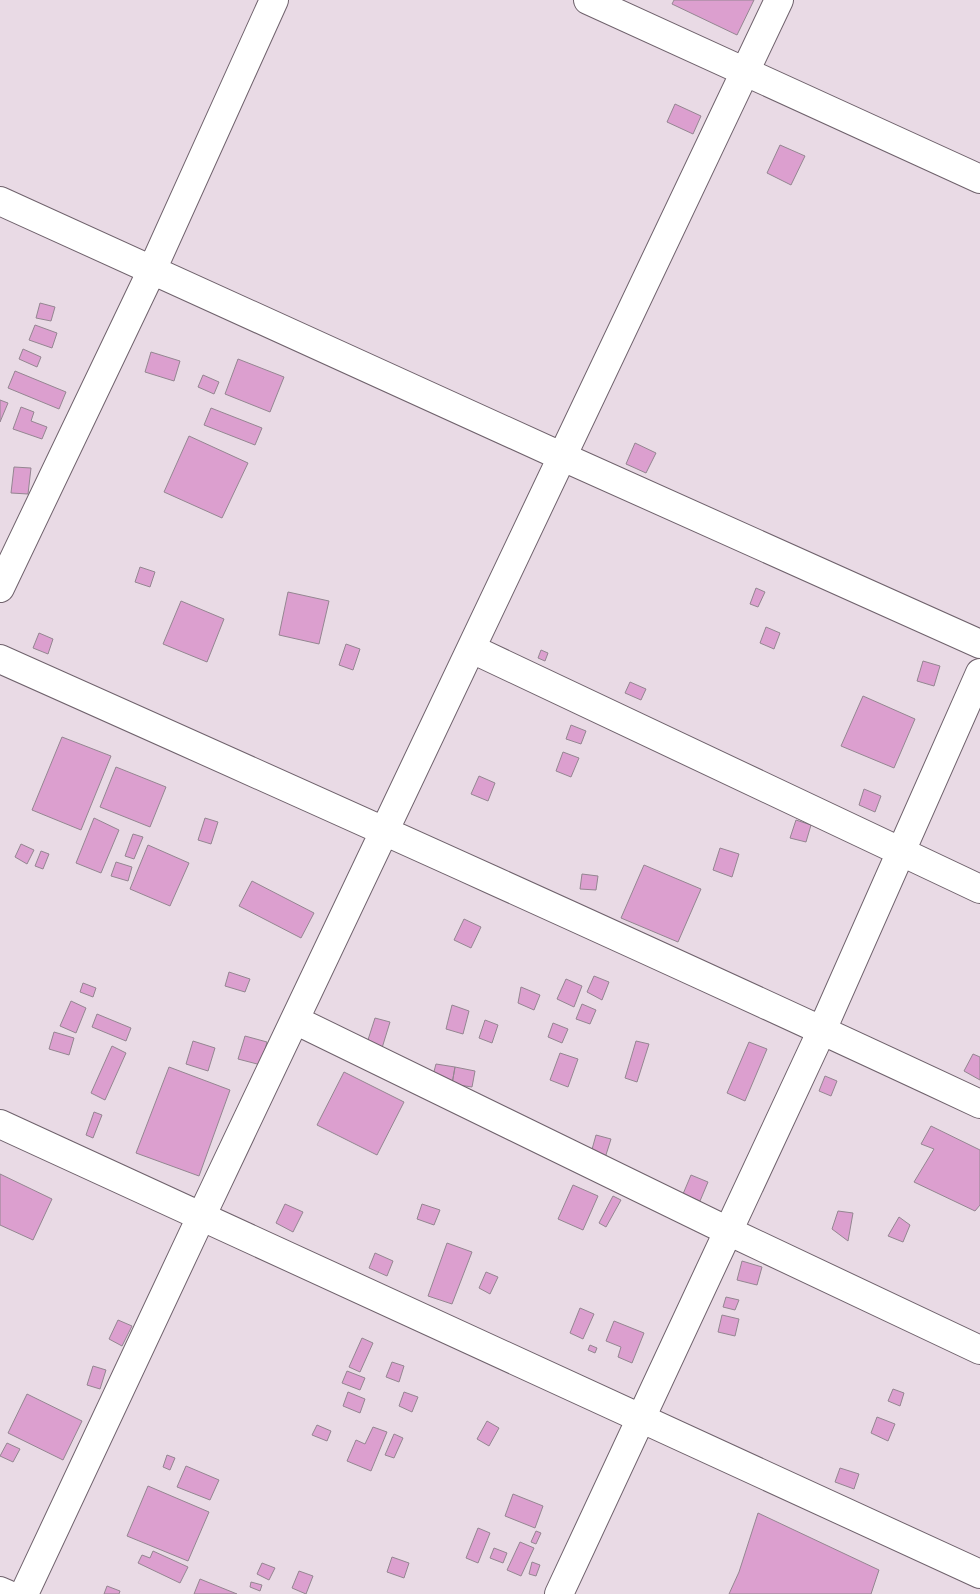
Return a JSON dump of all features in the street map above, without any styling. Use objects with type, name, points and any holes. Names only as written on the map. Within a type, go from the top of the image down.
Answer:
[{"type":"street","points":[[0,588],[152,270],[274,0]]},
{"type":"street","points":[[588,0],[980,179]]},
{"type":"street","points":[[24,1594],[779,0]]},
{"type":"street","points":[[0,201],[980,644]]},
{"type":"street","points":[[472,649],[980,889]]},
{"type":"street","points":[[0,659],[385,831],[980,1104]]},
{"type":"street","points":[[559,1594],[822,1030],[980,673]]},
{"type":"street","points":[[295,1020],[728,1231],[980,1350]]},
{"type":"street","points":[[0,1124],[980,1574]]},
{"type":"street","points":[[0,1591],[7,1594]]},
{"type":"building","points":[[674,0],[754,0],[737,35],[672,4]]},
{"type":"building","points":[[675,104],[701,116],[693,134],[667,122]]},
{"type":"building","points":[[780,145],[805,156],[791,185],[767,173]]},
{"type":"building","points":[[40,303],[55,307],[51,321],[36,318]]},
{"type":"building","points":[[35,325],[57,333],[52,348],[29,340]]},
{"type":"building","points":[[23,349],[41,357],[37,367],[19,359]]},
{"type":"building","points":[[151,352],[180,361],[174,381],[145,372]]},
{"type":"building","points":[[238,359],[284,377],[270,412],[225,394]]},
{"type":"building","points":[[15,371],[66,392],[59,409],[8,388]]},
{"type":"building","points":[[203,375],[219,382],[214,394],[198,387]]},
{"type":"building","points":[[0,400],[8,403],[0,422]]},
{"type":"building","points":[[21,407],[34,412],[31,421],[47,427],[42,439],[13,429]]},
{"type":"building","points":[[211,408],[262,428],[255,445],[204,425]]},
{"type":"building","points":[[189,436],[248,463],[222,518],[164,492]]},
{"type":"building","points":[[635,443],[656,453],[646,473],[626,464]]},
{"type":"building","points":[[14,467],[31,468],[28,494],[11,493]]},
{"type":"building","points":[[140,567],[155,572],[150,587],[135,582]]},
{"type":"building","points":[[756,588],[765,592],[758,607],[750,604]]},
{"type":"building","points":[[288,592],[329,601],[319,644],[279,635]]},
{"type":"building","points":[[181,601],[224,619],[207,662],[163,644]]},
{"type":"building","points":[[766,627],[780,633],[774,649],[760,643]]},
{"type":"building","points":[[39,633],[53,639],[48,654],[33,648]]},
{"type":"building","points":[[346,644],[360,649],[353,670],[339,665]]},
{"type":"building","points":[[541,650],[548,653],[545,661],[538,658]]},
{"type":"building","points":[[923,661],[940,666],[934,686],[917,681]]},
{"type":"building","points":[[630,682],[646,689],[641,700],[625,693]]},
{"type":"building","points":[[863,696],[915,719],[894,768],[841,746]]},
{"type":"building","points":[[571,725],[586,731],[581,744],[566,739]]},
{"type":"building","points":[[62,737],[111,756],[81,830],[32,810]]},
{"type":"building","points":[[563,752],[579,758],[571,777],[556,771]]},
{"type":"building","points":[[116,767],[166,787],[150,827],[100,807]]},
{"type":"building","points":[[479,776],[495,783],[488,801],[471,794]]},
{"type":"building","points":[[864,789],[881,796],[875,812],[859,805]]},
{"type":"building","points":[[94,818],[119,830],[101,873],[76,863]]},
{"type":"building","points":[[205,818],[218,822],[211,844],[198,840]]},
{"type":"building","points":[[796,820],[811,825],[806,842],[790,838]]},
{"type":"building","points":[[133,834],[143,837],[134,859],[125,856]]},
{"type":"building","points":[[21,844],[34,850],[27,864],[15,857]]},
{"type":"building","points":[[148,845],[189,863],[170,906],[130,889]]},
{"type":"building","points":[[720,848],[739,854],[732,877],[713,870]]},
{"type":"building","points":[[41,851],[49,854],[43,869],[35,866]]},
{"type":"building","points":[[116,862],[132,867],[128,881],[111,876]]},
{"type":"building","points":[[644,865],[701,889],[678,942],[621,918]]},
{"type":"building","points":[[582,874],[598,876],[596,890],[580,889]]},
{"type":"building","points":[[252,881],[314,913],[301,938],[239,906]]},
{"type":"building","points":[[464,919],[481,927],[471,948],[454,940]]},
{"type":"building","points":[[229,972],[250,979],[245,992],[225,986]]},
{"type":"building","points":[[594,976],[609,982],[602,1000],[587,992]]},
{"type":"building","points":[[566,979],[582,986],[574,1007],[557,999]]},
{"type":"building","points":[[83,983],[96,988],[93,997],[80,992]]},
{"type":"building","points":[[521,987],[540,995],[534,1010],[518,1003]]},
{"type":"building","points":[[71,1001],[86,1008],[76,1033],[60,1026]]},
{"type":"building","points":[[582,1004],[596,1010],[590,1024],[576,1019]]},
{"type":"building","points":[[452,1005],[469,1011],[463,1034],[446,1029]]},
{"type":"building","points":[[97,1014],[131,1028],[126,1041],[92,1027]]},
{"type":"building","points":[[375,1018],[390,1022],[382,1048],[367,1043]]},
{"type":"building","points":[[485,1020],[498,1025],[492,1043],[479,1038]]},
{"type":"building","points":[[553,1023],[568,1029],[562,1043],[548,1037]]},
{"type":"building","points":[[54,1032],[74,1038],[69,1055],[49,1049]]},
{"type":"building","points":[[245,1036],[267,1042],[261,1065],[238,1059]]},
{"type":"building","points":[[193,1041],[215,1048],[208,1071],[186,1064]]},
{"type":"building","points":[[636,1041],[649,1044],[637,1082],[625,1078]]},
{"type":"building","points":[[749,1042],[767,1049],[745,1101],[727,1093]]},
{"type":"building","points":[[112,1046],[126,1053],[105,1100],[91,1093]]},
{"type":"building","points":[[560,1053],[578,1059],[568,1087],[550,1080]]},
{"type":"building","points":[[973,1054],[980,1057],[980,1080],[964,1071]]},
{"type":"building","points":[[436,1064],[455,1067],[452,1084],[432,1079]]},
{"type":"building","points":[[169,1067],[230,1090],[199,1176],[136,1153]]},
{"type":"building","points":[[455,1067],[475,1071],[472,1087],[452,1084]]},
{"type":"building","points":[[344,1072],[404,1102],[377,1155],[317,1125]]},
{"type":"building","points":[[825,1076],[837,1081],[831,1096],[819,1091]]},
{"type":"building","points":[[94,1112],[102,1115],[93,1138],[86,1135]]},
{"type":"building","points":[[931,1126],[980,1150],[980,1205],[975,1211],[914,1182],[934,1149],[921,1144]]},
{"type":"building","points":[[596,1135],[611,1139],[605,1158],[591,1153]]},
{"type":"building","points":[[0,1174],[52,1199],[33,1240],[0,1225]]},
{"type":"building","points":[[691,1175],[708,1182],[700,1201],[683,1194]]},
{"type":"building","points":[[573,1185],[598,1196],[583,1230],[558,1219]]},
{"type":"building","points":[[613,1196],[621,1200],[606,1227],[599,1223]]},
{"type":"building","points":[[285,1204],[303,1212],[293,1232],[276,1223]]},
{"type":"building","points":[[422,1204],[440,1210],[434,1225],[417,1219]]},
{"type":"building","points":[[838,1211],[853,1213],[848,1241],[832,1229]]},
{"type":"building","points":[[899,1217],[910,1225],[903,1242],[888,1236]]},
{"type":"building","points":[[447,1243],[472,1252],[452,1304],[428,1296]]},
{"type":"building","points":[[375,1253],[393,1261],[387,1276],[369,1268]]},
{"type":"building","points":[[742,1261],[762,1267],[757,1285],[737,1280]]},
{"type":"building","points":[[486,1272],[498,1277],[490,1294],[479,1288]]},
{"type":"building","points":[[726,1297],[739,1300],[735,1310],[723,1307]]},
{"type":"building","points":[[580,1308],[594,1314],[583,1339],[570,1333]]},
{"type":"building","points":[[722,1315],[739,1319],[735,1336],[718,1332]]},
{"type":"building","points":[[118,1320],[132,1326],[122,1346],[109,1339]]},
{"type":"building","points":[[614,1321],[644,1333],[632,1363],[618,1357],[621,1347],[606,1341]]},
{"type":"building","points":[[362,1338],[373,1343],[360,1372],[349,1367]]},
{"type":"building","points":[[590,1345],[597,1348],[595,1353],[588,1350]]},
{"type":"building","points":[[392,1362],[404,1366],[399,1382],[386,1377]]},
{"type":"building","points":[[93,1366],[106,1370],[100,1389],[87,1385]]},
{"type":"building","points":[[347,1371],[365,1378],[360,1390],[342,1383]]},
{"type":"building","points":[[893,1389],[904,1393],[900,1406],[888,1401]]},
{"type":"building","points":[[348,1392],[365,1399],[360,1413],[343,1406]]},
{"type":"building","points":[[404,1392],[418,1397],[412,1412],[399,1406]]},
{"type":"building","points":[[27,1394],[82,1421],[63,1460],[8,1433]]},
{"type":"building","points":[[877,1417],[895,1424],[888,1441],[871,1433]]},
{"type":"building","points":[[487,1421],[499,1428],[489,1446],[477,1439]]},
{"type":"building","points":[[317,1425],[331,1431],[327,1441],[312,1435]]},
{"type":"building","points":[[373,1427],[387,1432],[371,1471],[347,1461],[356,1440],[365,1444]]},
{"type":"building","points":[[394,1434],[403,1438],[394,1458],[385,1455]]},
{"type":"building","points":[[7,1443],[20,1449],[13,1462],[0,1456]]},
{"type":"building","points":[[167,1455],[175,1458],[170,1470],[163,1467]]},
{"type":"building","points":[[186,1466],[219,1480],[210,1500],[177,1487]]},
{"type":"building","points":[[840,1468],[859,1474],[854,1489],[835,1482]]},
{"type":"building","points":[[148,1486],[209,1512],[188,1561],[127,1536]]},
{"type":"building","points":[[513,1494],[543,1506],[535,1528],[505,1516]]},
{"type":"building","points":[[758,1513],[879,1570],[871,1594],[729,1594],[739,1572]]},
{"type":"building","points":[[478,1528],[490,1533],[478,1563],[466,1558]]},
{"type":"building","points":[[536,1531],[541,1533],[536,1544],[531,1542]]},
{"type":"building","points":[[520,1542],[534,1548],[521,1576],[507,1570]]},
{"type":"building","points":[[494,1548],[507,1553],[503,1563],[490,1558]]},
{"type":"building","points":[[153,1551],[188,1567],[180,1583],[138,1563],[142,1555],[150,1558]]},
{"type":"building","points":[[392,1557],[409,1563],[404,1578],[387,1572]]},
{"type":"building","points":[[532,1562],[540,1565],[536,1576],[529,1574]]},
{"type":"building","points":[[262,1563],[275,1568],[269,1580],[257,1574]]},
{"type":"building","points":[[299,1571],[313,1576],[306,1594],[292,1588]]},
{"type":"building","points":[[200,1579],[237,1594],[194,1594]]},
{"type":"building","points":[[251,1582],[262,1585],[260,1591],[250,1587]]},
{"type":"building","points":[[107,1586],[120,1591],[119,1594],[104,1594]]}]
